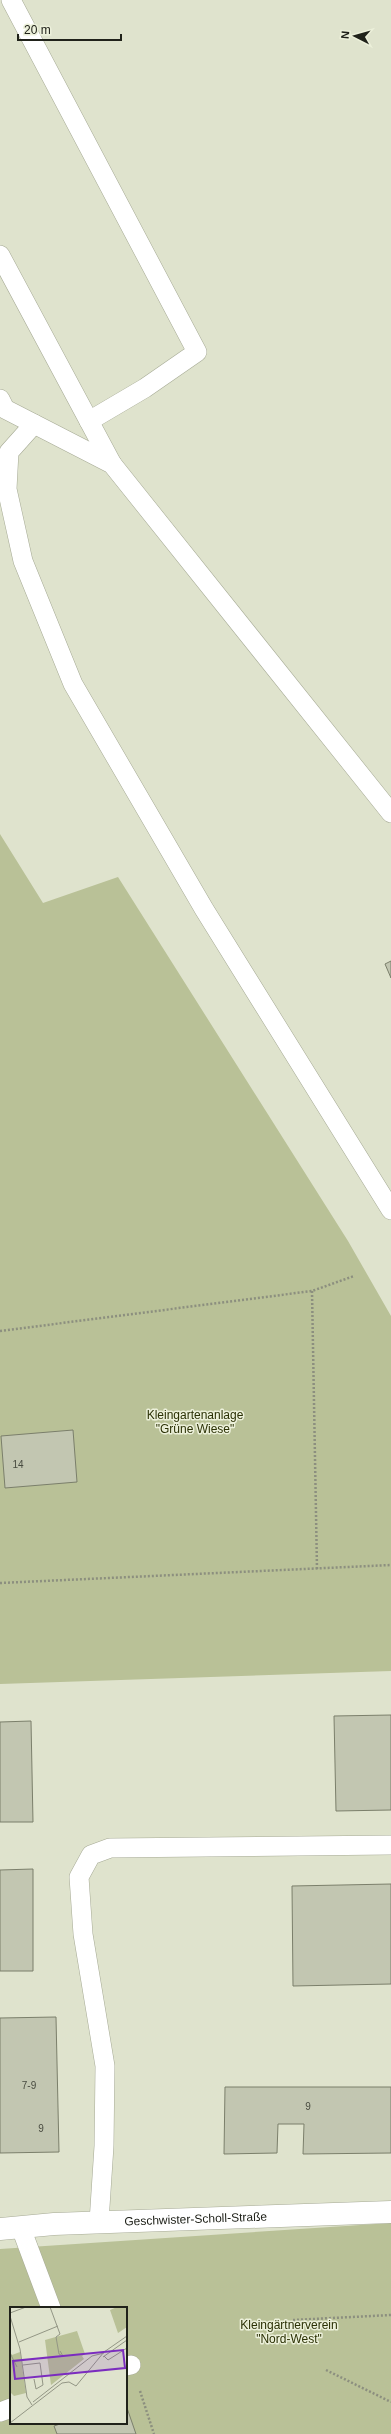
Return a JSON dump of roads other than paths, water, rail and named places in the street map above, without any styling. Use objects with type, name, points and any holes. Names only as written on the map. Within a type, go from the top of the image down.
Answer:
[{"type":"street","name":"Geschwister-Scholl-Straße","points":[[0,2229],[99,2222],[391,2212]]},
{"type":"lane","points":[[11,0],[197,352],[145,388],[89,421]]},
{"type":"lane","points":[[0,255],[112,464],[391,813]]},
{"type":"lane","points":[[0,400],[5,410],[112,464]]},
{"type":"lane","points":[[34,424],[9,452],[7,489],[23,561],[73,684],[204,909],[391,1210]]},
{"type":"lane","points":[[99,2222],[104,2146],[105,2066],[83,1934],[80,1877],[91,1855],[110,1848],[391,1845]]},
{"type":"lane","points":[[21,2228],[51,2307]]},
{"type":"lane","points":[[0,2412],[10,2408]]},
{"type":"park label","name":"Kleingartenanlage \"Grüne Wiese\"","points":[[195,1422]]},
{"type":"park label","name":"Kleingärtnerverein \"Nord-West\"","points":[[289,2332]]}]
